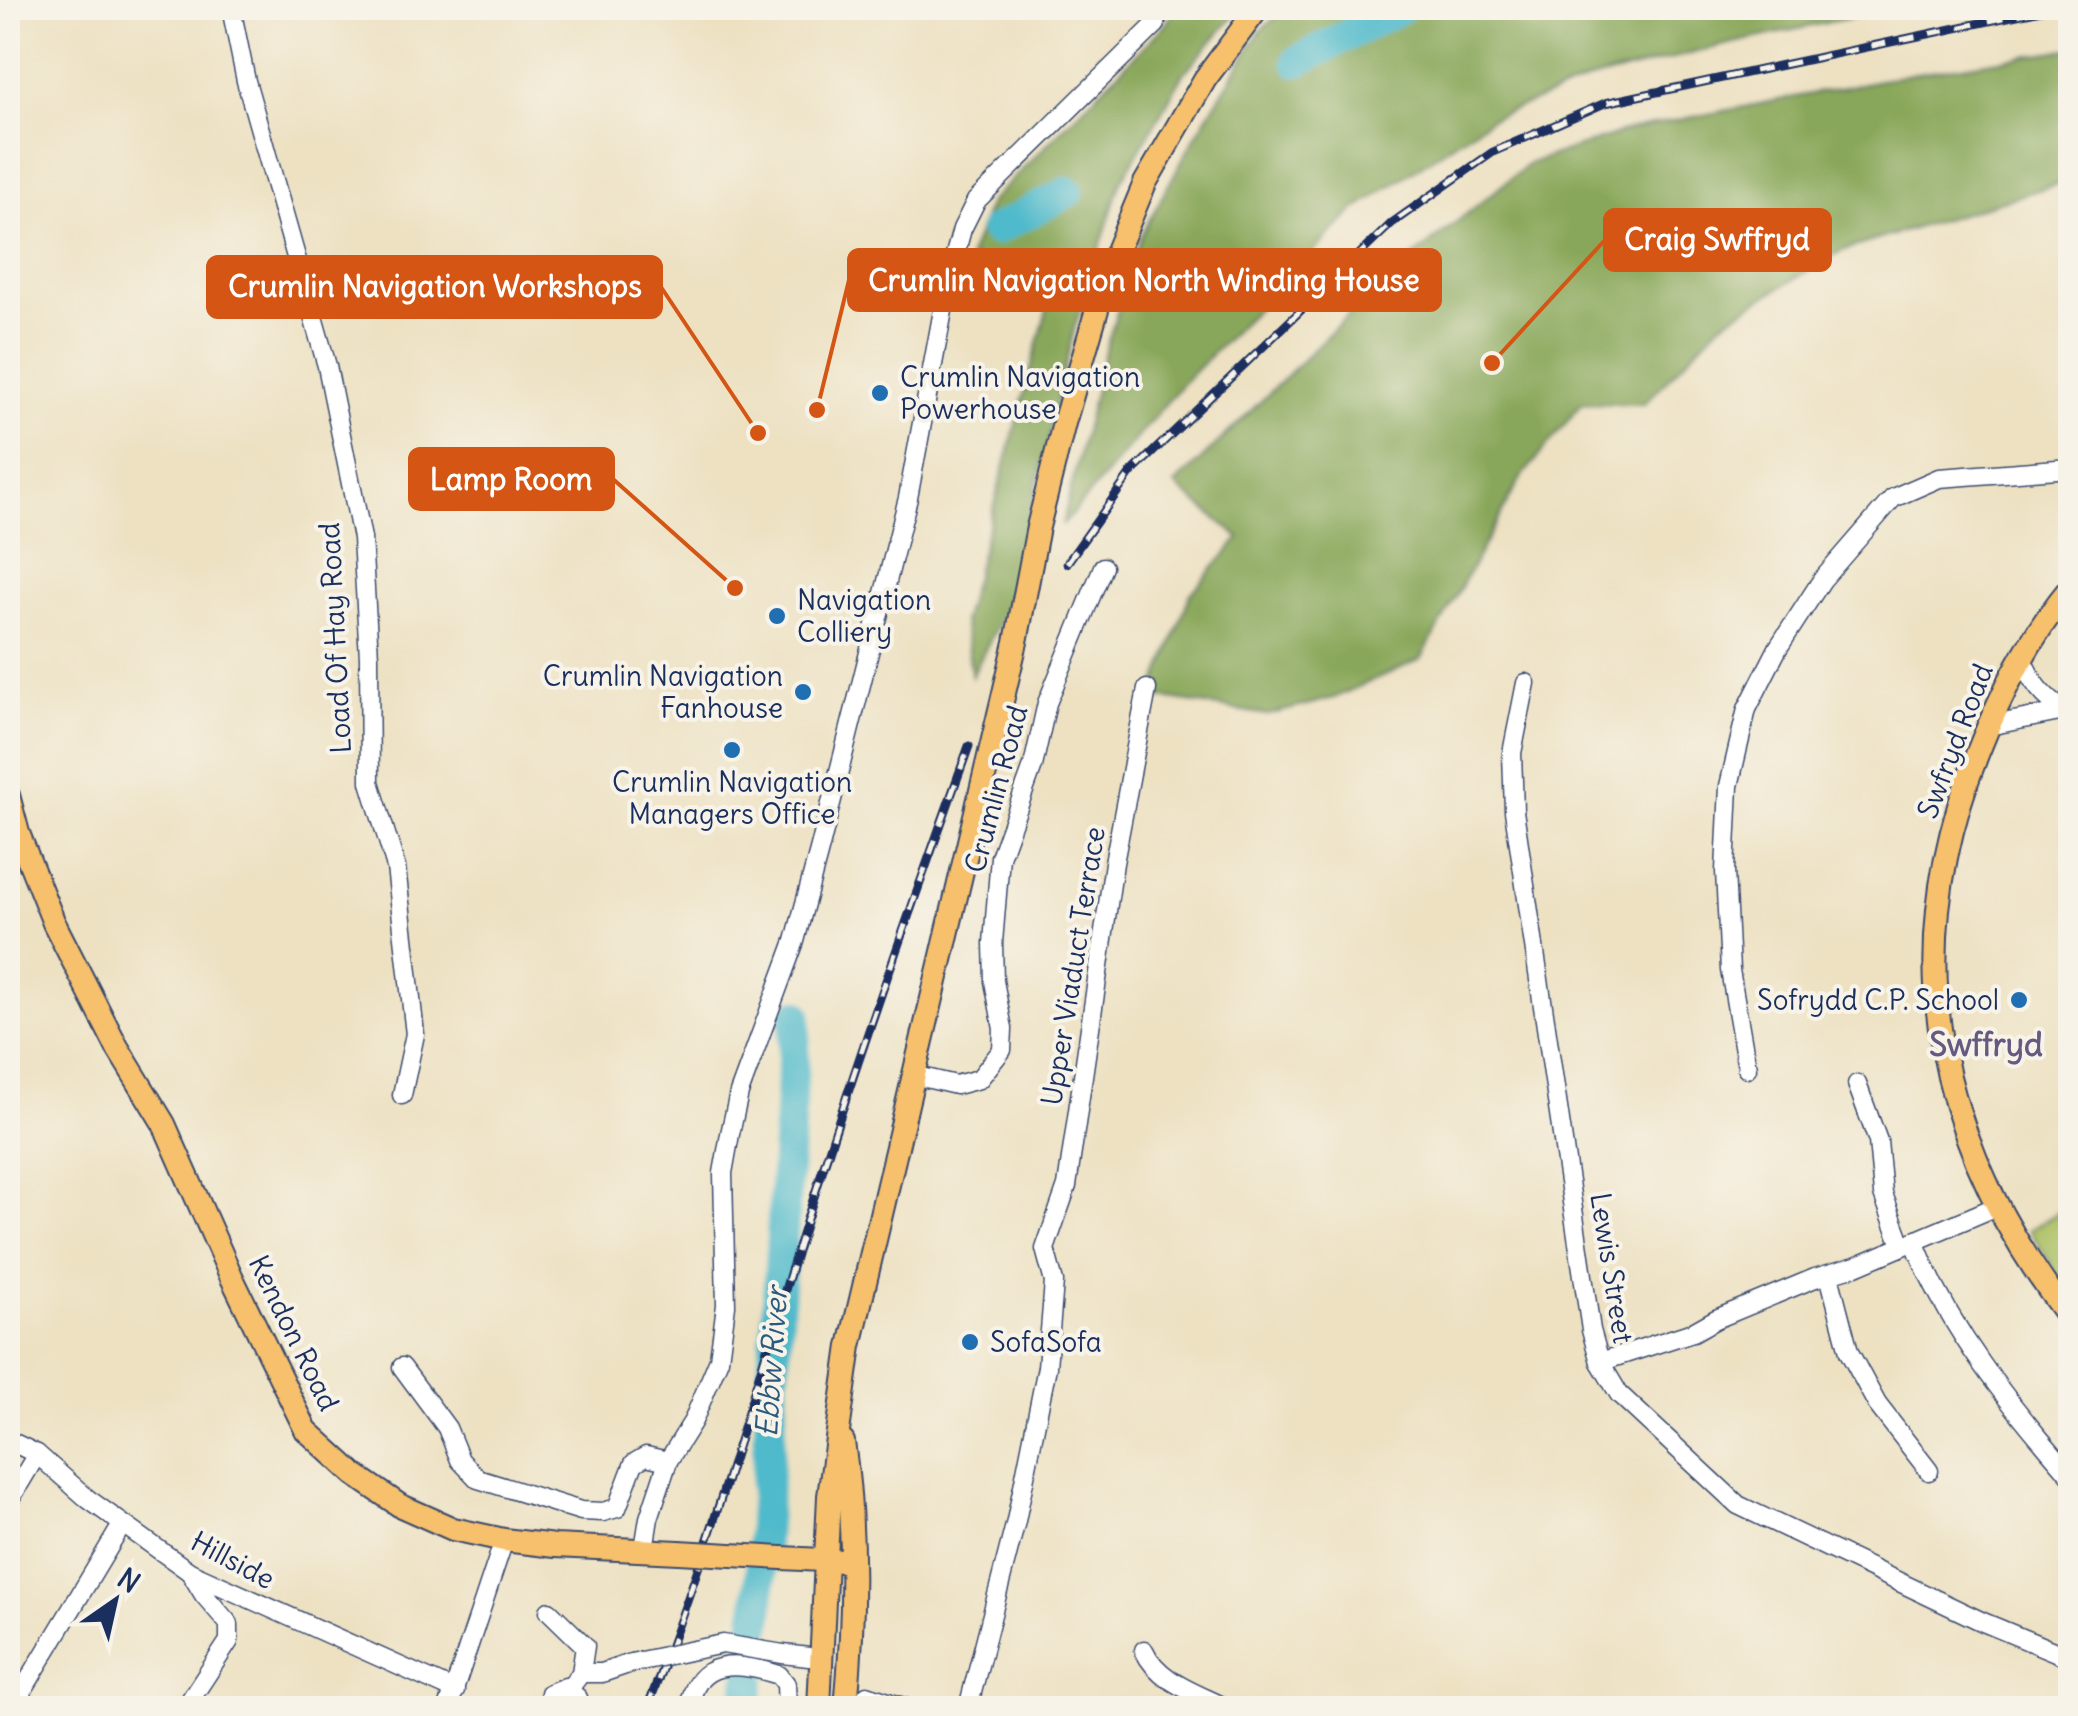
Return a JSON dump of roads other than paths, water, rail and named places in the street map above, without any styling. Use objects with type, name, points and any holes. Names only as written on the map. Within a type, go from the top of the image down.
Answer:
[{"type":"main road","points":[[846,1708],[850,1658],[829,1496],[839,1414],[861,1296],[1016,642],[1059,440],[1107,275],[1155,166],[1205,79],[1258,8]]},
{"type":"main road","name":"Swfryd Road","points":[[2070,588],[2021,656],[1988,726],[1952,821],[1935,926],[1934,986],[1944,1062],[1996,1207],[2070,1320]]},
{"type":"main road","name":"Kendon Road","points":[[8,794],[18,833],[54,923],[117,1047],[164,1124],[232,1278],[306,1430],[354,1474],[399,1506],[453,1529],[504,1540],[839,1561]]},
{"type":"main road","points":[[819,1708],[839,1561]]},
{"type":"street","name":"Load Of Hay Road","points":[[231,8],[246,81],[326,366],[362,538],[369,657],[370,782],[396,867],[414,1034],[402,1095]]},
{"type":"street","points":[[644,1549],[649,1518],[668,1461],[694,1421],[719,1359],[726,1305],[723,1173],[739,1092],[795,941],[820,847],[908,498],[950,273],[962,229],[976,201],[1156,24],[1158,8]]},
{"type":"street","points":[[1747,1068],[1730,970],[1725,871],[1729,786],[1747,709],[1778,648],[1822,580],[1893,498],[1939,478],[2070,468]]},
{"type":"street","name":"Crumlin Road","points":[[913,1075],[956,1085],[979,1079],[1002,1050],[993,943],[1000,858],[1033,766],[1048,703],[1103,567]]},
{"type":"street","points":[[2021,656],[2031,680],[2048,700],[2068,711]]},
{"type":"street","name":"Lewis Street","points":[[1526,683],[1512,753],[1514,811],[1600,1362],[1619,1394],[1738,1505],[1984,1622],[2070,1658]]},
{"type":"street","name":"Upper Viaduct Terrace","points":[[968,1708],[1016,1521],[1047,1367],[1054,1282],[1045,1249],[1067,1186],[1114,863],[1147,689]]},
{"type":"street","points":[[1988,726],[2068,711]]},
{"type":"street","points":[[1857,1084],[1878,1141],[1884,1194],[1908,1243],[1951,1321],[1996,1386],[2070,1474]]},
{"type":"street","points":[[1600,1362],[1693,1332],[1716,1319],[1996,1207]]},
{"type":"street","points":[[1829,1275],[1849,1352],[1877,1404],[1929,1472]]},
{"type":"street","points":[[402,1367],[447,1428],[460,1460],[478,1479],[581,1510],[603,1512],[617,1508],[634,1463],[646,1456],[668,1461]]},
{"type":"street","name":"Hillside","points":[[8,1440],[37,1454],[122,1525],[190,1572],[451,1700]]},
{"type":"street","points":[[8,1502],[37,1454]]},
{"type":"street","points":[[12,1708],[122,1525]]},
{"type":"street","points":[[451,1700],[504,1540]]},
{"type":"street","points":[[184,1708],[229,1641],[229,1624],[204,1596],[190,1572]]},
{"type":"street","points":[[550,1611],[585,1646],[581,1673],[570,1689]]},
{"type":"street","points":[[581,1673],[602,1672],[722,1644],[810,1658]]},
{"type":"street","points":[[1144,1650],[1164,1676],[1226,1708]]},
{"type":"street","points":[[690,1708],[691,1691],[698,1680],[714,1668],[728,1666],[772,1672],[784,1680],[787,1708]]},
{"type":"street","points":[[548,1708],[550,1693],[560,1688],[570,1689],[578,1698],[577,1708]]},
{"type":"street","points":[[868,1695],[906,1708]]},
{"type":"waterway","name":"Ebbw River","points":[[1298,61],[1400,8]]},
{"type":"waterway","name":"Ebbw River","points":[[995,230],[1068,192]]},
{"type":"waterway","name":"Ebbw River","points":[[747,1708],[759,1603],[796,1015]]},
{"type":"railway","points":[[1067,563],[1131,473],[1392,223],[1493,152],[1605,103],[2050,8]]},
{"type":"railway","points":[[647,1708],[708,1537],[859,1059],[969,746]]},
{"type":"place","name":"Craig Swffryd","points":[[1492,363]]},
{"type":"place","name":"Crumlin Navigation Powerhouse","points":[[880,393]]},
{"type":"place","name":"Crumlin Navigation North Winding House","points":[[817,410]]},
{"type":"place","name":"Crumlin Navigation Workshops","points":[[758,433]]},
{"type":"place","name":"Lamp Room","points":[[735,588]]},
{"type":"place","name":"Navigation Colliery","points":[[777,616]]},
{"type":"place","name":"Crumlin Navigation Fanhouse","points":[[803,692]]},
{"type":"place","name":"Crumlin Navigation Managers Office","points":[[732,750]]},
{"type":"place","name":"Sofrydd C.P. School","points":[[2019,1000]]},
{"type":"place","name":"SofaSofa","points":[[970,1342]]},
{"type":"district","name":"Swffryd","points":[[1986,1045]]}]
